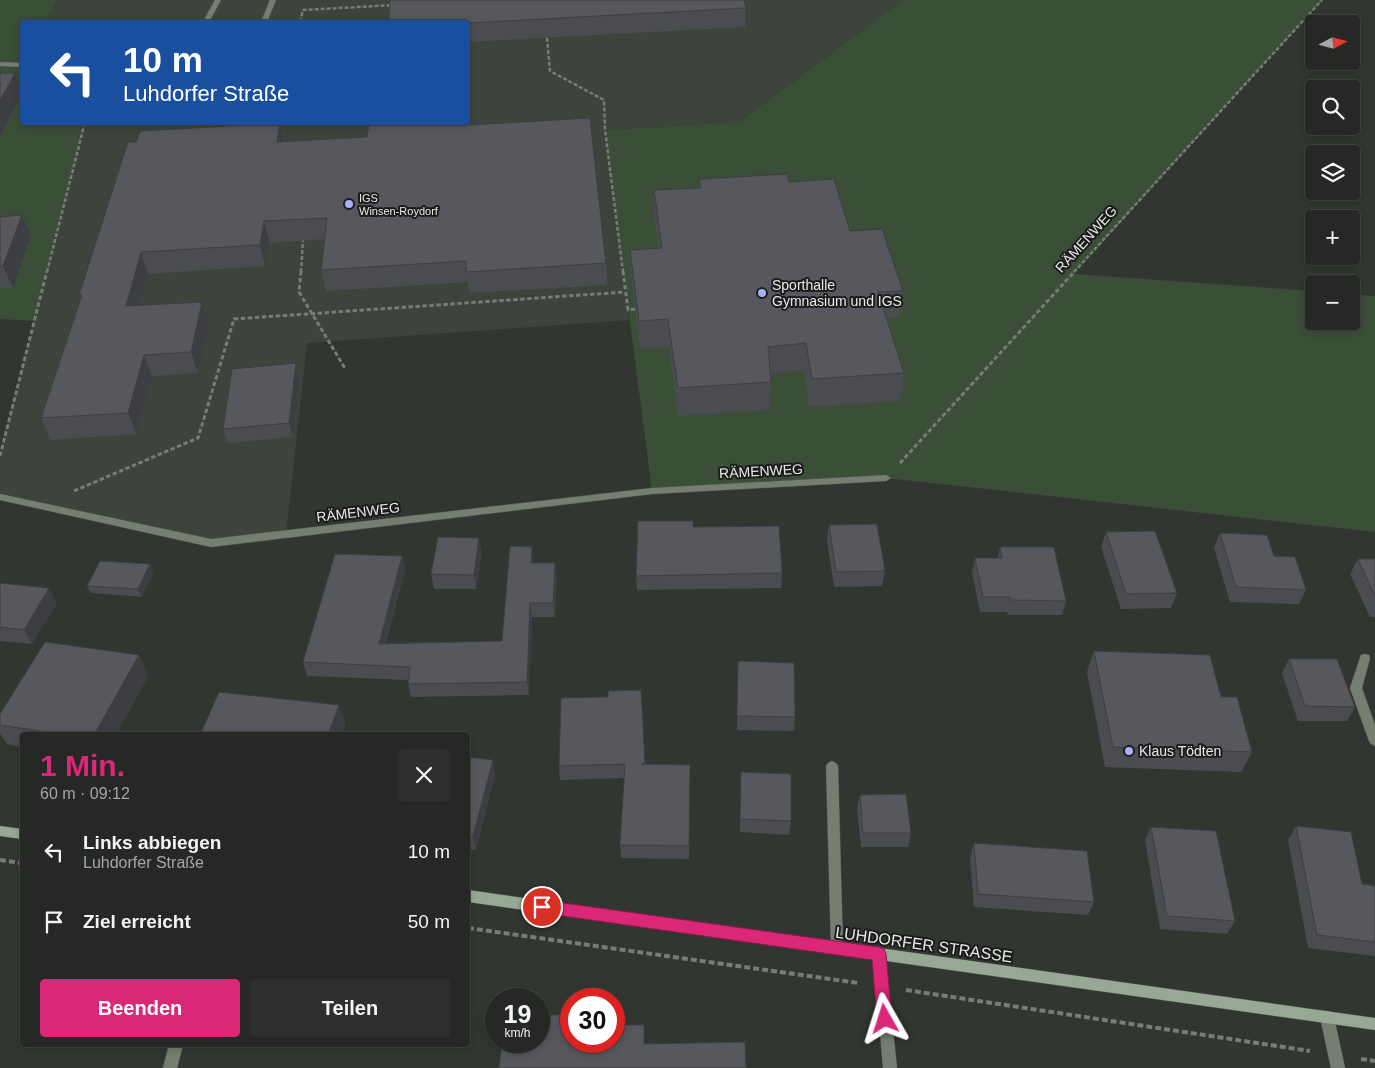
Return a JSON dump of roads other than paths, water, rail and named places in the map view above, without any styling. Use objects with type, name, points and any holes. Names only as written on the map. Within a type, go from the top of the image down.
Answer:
[{"type":"main road","points":[[0,831],[20,834]]},
{"type":"main road","name":"LUHDORFER STRASSE","points":[[470,896],[1375,1024]]},
{"type":"street","points":[[207,20],[218,0]]},
{"type":"street","points":[[265,20],[273,0]]},
{"type":"street","points":[[0,64],[20,65]]},
{"type":"street","name":"RÄMENWEG","points":[[0,497],[211,543],[652,491],[886,478]]},
{"type":"street","points":[[1365,658],[1356,688],[1375,741]]},
{"type":"street","points":[[832,766],[837,948]]},
{"type":"street","points":[[879,954],[890,1068]]},
{"type":"street","points":[[1327,1017],[1336,1062]]},
{"type":"street","points":[[170,1068],[175,1047]]},
{"type":"place","name":"IGS Winsen-Roydorf","points":[[349,204]]},
{"type":"place","name":"Sporthalle Gymnasium und IGS","points":[[762,293]]},
{"type":"place","name":"Klaus Tödten","points":[[1129,751]]}]
